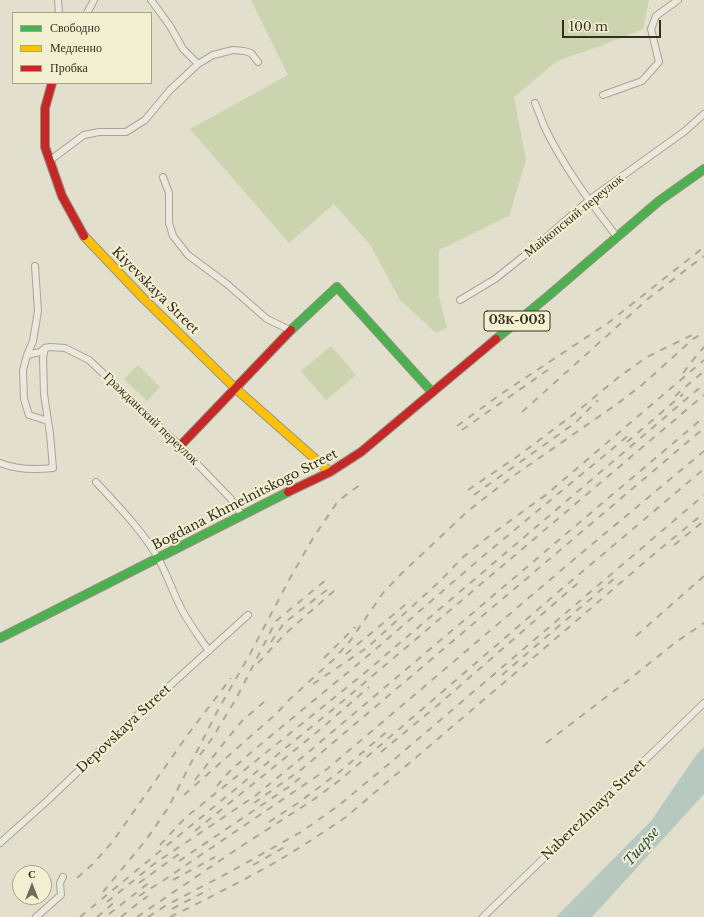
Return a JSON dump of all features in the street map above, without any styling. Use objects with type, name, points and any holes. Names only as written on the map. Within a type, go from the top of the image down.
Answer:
[{"type":"street","points":[[58,0],[59,12]]},
{"type":"street","points":[[88,12],[94,0]]},
{"type":"street","points":[[151,0],[170,26],[183,49],[198,64]]},
{"type":"street","points":[[603,94],[642,81],[659,62],[651,29],[656,16],[678,0]]},
{"type":"street","points":[[49,161],[84,135],[99,132],[126,132],[145,120],[170,90],[198,64],[213,55],[233,50],[244,51],[250,53],[258,62]]},
{"type":"street","name":"Kiyevskaya Street","points":[[52,84],[45,108],[45,146],[62,196],[82,234],[143,298],[235,388],[330,472]]},
{"type":"street","points":[[535,103],[544,126],[563,160],[589,200],[617,237]]},
{"type":"street","name":"Майкопский переулок","points":[[460,300],[495,279],[534,248],[589,200],[685,131],[704,114]]},
{"type":"street","name":"Bogdana Khmelnitskogo Street","points":[[0,638],[339,467],[361,452],[659,201],[704,169]]},
{"type":"street","points":[[163,177],[169,193],[169,223],[173,236],[188,254],[227,284],[267,319],[290,330]]},
{"type":"street","points":[[35,266],[38,311],[33,341],[23,370],[24,399],[29,415],[48,421]]},
{"type":"street","points":[[180,446],[290,330],[337,287],[432,392]]},
{"type":"street","name":"Гражданский переулок","points":[[27,355],[40,352],[45,348],[50,347],[65,348],[89,360],[180,446],[230,498],[242,515]]},
{"type":"street","points":[[0,463],[10,468],[39,470],[53,468],[44,394],[43,358],[45,348]]},
{"type":"street","points":[[96,482],[124,513],[158,558],[182,611],[209,651]]},
{"type":"street","name":"Depovskaya Street","points":[[0,843],[133,719],[248,615]]},
{"type":"street","name":"Naberezhnaya Street","points":[[483,917],[704,703]]},
{"type":"street","points":[[36,917],[61,896],[60,883],[63,877]]},
{"type":"green space","points":[[251,0],[649,0],[643,29],[557,61],[514,97],[526,160],[509,216],[439,250],[439,297],[447,328],[436,333],[400,300],[371,246],[334,204],[289,243],[190,129],[288,75]]},
{"type":"green space","points":[[331,346],[356,375],[326,400],[301,371]]},
{"type":"green space","points":[[138,365],[160,387],[147,401],[124,379]]},
{"type":"water","name":"Tuapse","points":[[704,747],[704,794],[592,917],[556,917],[651,821],[697,754]]},
{"type":"railway","points":[[457,426],[501,394],[608,323],[704,247]]},
{"type":"railway","points":[[522,412],[649,298],[704,256]]},
{"type":"railway","points":[[184,795],[276,714],[290,699],[334,659],[350,641],[383,593],[468,511],[509,479],[617,404],[642,385],[693,339],[704,332]]},
{"type":"railway","points":[[468,490],[518,456],[574,414],[620,376],[647,357],[696,333]]},
{"type":"railway","points":[[683,373],[704,347]]},
{"type":"railway","points":[[541,499],[704,360]]},
{"type":"railway","points":[[462,430],[552,367]]},
{"type":"railway","points":[[675,396],[704,371]]},
{"type":"railway","points":[[160,845],[185,818],[361,676],[704,384]]},
{"type":"railway","points":[[627,442],[683,394]]},
{"type":"railway","points":[[80,917],[337,706],[704,395]]},
{"type":"railway","points":[[474,495],[575,423],[598,400]]},
{"type":"railway","points":[[107,902],[154,864],[255,796],[704,417]]},
{"type":"railway","points":[[254,803],[302,769],[704,428]]},
{"type":"railway","points":[[217,786],[230,771],[255,749],[629,435]]},
{"type":"railway","points":[[139,896],[326,770],[704,451]]},
{"type":"railway","points":[[137,917],[237,849],[313,800],[340,780],[557,593],[704,469]]},
{"type":"railway","points":[[103,892],[146,840],[168,808],[218,710],[313,538],[338,501],[361,484]]},
{"type":"railway","points":[[148,917],[165,906],[230,872],[301,832],[338,806],[704,495]]},
{"type":"railway","points":[[313,684],[368,647],[440,581],[462,558],[544,496]]},
{"type":"railway","points":[[170,917],[269,866],[346,817],[704,513]]},
{"type":"railway","points":[[674,545],[704,521]]},
{"type":"railway","points":[[636,636],[704,576]]},
{"type":"railway","points":[[502,675],[616,577]]},
{"type":"railway","points":[[200,755],[236,699],[276,621],[327,579]]},
{"type":"railway","points":[[381,752],[438,705],[578,583]]},
{"type":"railway","points":[[271,642],[284,623],[332,586]]},
{"type":"railway","points":[[258,663],[285,634],[335,590]]},
{"type":"railway","points":[[346,654],[411,600]]},
{"type":"railway","points":[[546,743],[676,642],[704,623]]},
{"type":"railway","points":[[324,658],[355,627]]},
{"type":"railway","points":[[77,878],[94,863],[113,841],[189,733],[231,678]]},
{"type":"railway","points":[[195,831],[322,728],[369,687]]},
{"type":"railway","points":[[195,780],[242,721],[264,702]]},
{"type":"railway","points":[[269,822],[298,803],[338,773],[389,730]]},
{"type":"railway","points":[[179,861],[293,784],[304,774]]},
{"type":"railway","points":[[253,865],[288,845]]},
{"type":"railway","points":[[139,883],[183,851]]},
{"type":"railway","points":[[173,880],[215,857]]},
{"type":"railway","points":[[109,914],[150,882]]},
{"type":"railway","points":[[172,909],[210,889]]},
{"type":"railway","points":[[121,917],[148,896]]},
{"type":"railway","points":[[97,917],[117,900]]},
{"type":"traffic: fast","points":[[496,339],[659,201],[704,169]]},
{"type":"traffic: fast","points":[[291,330],[337,287],[432,392]]},
{"type":"traffic: fast","points":[[0,638],[288,492]]},
{"type":"traffic: slow","points":[[84,236],[143,298],[235,388],[330,472]]},
{"type":"traffic: jam","points":[[52,84],[45,108],[45,147],[62,196],[84,236]]},
{"type":"traffic: jam","points":[[180,446],[291,330]]},
{"type":"traffic: jam","points":[[288,492],[330,472],[361,452],[496,339]]}]
